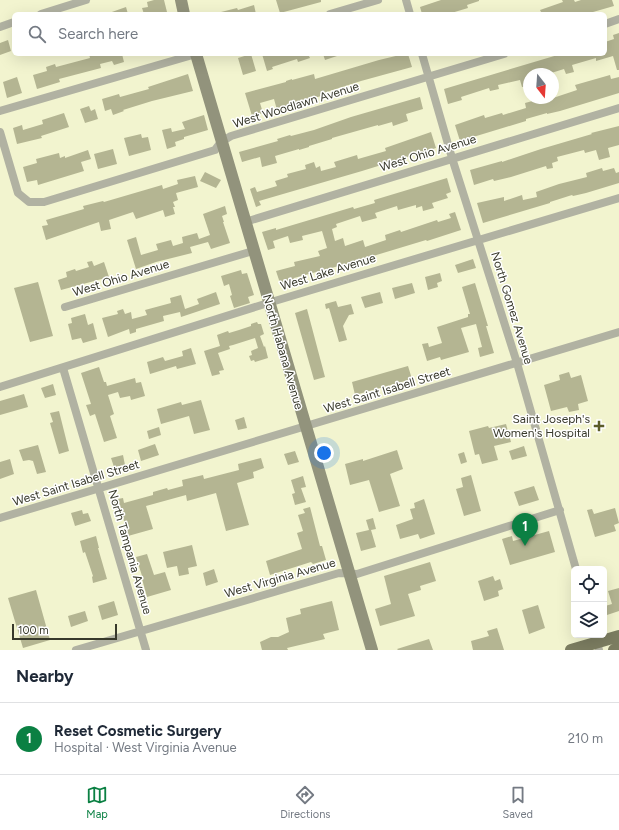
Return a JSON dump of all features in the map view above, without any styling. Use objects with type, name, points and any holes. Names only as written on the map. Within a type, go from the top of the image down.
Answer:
[{"type":"main road","points":[[571,650],[619,636]]},
{"type":"main road","points":[[614,650],[619,648]]},
{"type":"street","points":[[47,12],[86,0]]},
{"type":"street","points":[[181,0],[184,12]]},
{"type":"street","points":[[337,12],[378,0]]},
{"type":"street","points":[[406,0],[409,12]]},
{"type":"street","points":[[607,23],[619,19]]},
{"type":"street","points":[[0,27],[12,23]]},
{"type":"street","points":[[0,111],[189,56]]},
{"type":"street","name":"North Habana Avenue","points":[[197,56],[268,303],[372,650]]},
{"type":"street","name":"North Gomez Avenue","points":[[423,56],[452,158],[517,364],[575,566]]},
{"type":"street","name":"West Woodlawn Avenue","points":[[0,132],[18,193],[29,202],[44,202],[215,150],[222,142],[231,136],[497,56]]},
{"type":"street","name":"West Ohio Avenue","points":[[245,222],[619,108]]},
{"type":"street","name":"West Lake Avenue","points":[[0,388],[268,303],[619,198]]},
{"type":"street","name":"West Ohio Avenue","points":[[65,307],[253,251]]},
{"type":"street","name":"West Saint Isabell Street","points":[[0,518],[517,364],[619,332]]},
{"type":"street","name":"North Tampania Avenue","points":[[63,368],[146,650]]},
{"type":"street","name":"West Virginia Avenue","points":[[76,650],[339,573],[357,574],[560,510]]},
{"type":"building","points":[[164,0],[167,12],[143,12],[142,8],[148,7],[147,2]]},
{"type":"building","points":[[276,0],[321,0],[321,2],[280,12]]},
{"type":"building","points":[[441,0],[479,0],[467,5],[468,8],[455,12],[421,12],[420,7]]},
{"type":"building","points":[[562,0],[574,0],[575,2],[581,0],[612,0],[614,6],[593,12],[541,12],[540,10],[563,2]]},
{"type":"building","points":[[254,5],[256,12],[221,12],[237,8],[238,10]]},
{"type":"building","points":[[126,7],[127,12],[112,12]]},
{"type":"building","points":[[619,33],[619,70],[617,70],[613,56],[596,61],[596,58],[572,65],[574,72],[566,74],[564,69],[559,71],[559,68],[523,68],[523,87],[520,80],[498,85],[499,89],[490,91],[489,88],[461,97],[462,100],[448,104],[444,89],[554,56],[607,56],[607,41],[614,39],[613,35]]},
{"type":"building","points":[[8,40],[11,51],[0,55],[0,43]]},
{"type":"building","points":[[90,56],[122,56],[124,62],[114,65],[112,61],[100,64],[101,68],[59,79],[60,82],[37,89],[33,75],[47,71],[46,67],[55,64],[56,67],[90,58]]},
{"type":"building","points":[[252,56],[256,71],[243,75],[238,58]]},
{"type":"building","points":[[263,56],[309,56],[310,58],[298,62],[297,59],[272,67],[273,69],[267,71]]},
{"type":"building","points":[[324,56],[337,56],[325,60]]},
{"type":"building","points":[[396,56],[409,56],[412,67],[320,94],[321,96],[277,110],[274,99],[260,103],[263,113],[252,116],[245,93],[314,74],[315,79]]},
{"type":"building","points":[[188,74],[193,91],[152,101],[123,110],[124,111],[113,115],[111,109],[105,111],[102,99],[119,94],[120,97],[149,89],[148,87]]},
{"type":"building","points":[[610,75],[611,79],[619,77],[619,93],[560,111],[526,119],[526,121],[460,141],[455,125],[484,115],[485,118],[502,113],[503,115],[526,108],[525,104],[559,104],[559,96],[577,90],[575,85]]},
{"type":"building","points":[[17,77],[22,93],[7,98],[3,82]]},
{"type":"building","points":[[420,97],[423,109],[406,114],[408,121],[393,126],[392,122],[378,125],[332,138],[309,147],[275,156],[277,163],[262,167],[260,157],[242,162],[239,152],[278,141],[277,139],[290,135],[314,130],[351,117]]},
{"type":"building","points":[[89,106],[91,111],[95,109],[98,119],[85,123],[80,109]]},
{"type":"building","points":[[64,113],[69,127],[41,136],[42,138],[17,144],[13,128],[22,125],[23,130],[43,124],[42,120]]},
{"type":"building","points":[[204,115],[208,130],[184,137],[184,139],[175,142],[176,146],[167,149],[162,130],[171,128],[172,132],[185,129],[182,122]]},
{"type":"building","points":[[619,126],[619,145],[608,148],[610,157],[599,160],[596,150],[585,153],[584,150],[557,157],[558,161],[552,163],[553,168],[547,169],[546,166],[511,177],[494,181],[493,179],[474,185],[470,170],[502,162],[592,134],[591,133]]},
{"type":"building","points":[[431,132],[436,148],[259,201],[261,205],[256,207],[250,189],[255,187],[257,192],[277,186],[275,181],[288,177],[287,174],[306,169],[305,165],[314,162],[316,168],[320,166],[321,171],[336,167],[334,162],[357,155],[358,159],[386,151],[385,148]]},
{"type":"building","points":[[141,134],[142,138],[148,137],[151,150],[129,156],[124,138]]},
{"type":"building","points":[[113,149],[117,164],[98,169],[94,154]]},
{"type":"building","points":[[88,150],[91,159],[81,162],[84,171],[38,185],[37,180],[27,182],[23,167],[37,163],[36,159],[59,153],[60,158],[65,156],[65,158]]},
{"type":"building","points":[[602,168],[603,171],[614,168],[616,173],[619,172],[619,183],[586,193],[572,195],[483,223],[477,203],[504,197],[504,201],[522,195],[523,200],[537,197],[536,192],[587,177],[586,173]]},
{"type":"building","points":[[205,172],[221,180],[216,188],[200,181]]},
{"type":"building","points":[[195,176],[198,187],[176,193],[178,200],[173,202],[175,214],[165,217],[163,210],[136,219],[133,212],[109,220],[111,229],[101,231],[99,222],[46,240],[42,226],[48,225],[46,220],[84,209],[83,206],[104,202],[162,185],[163,189],[178,184],[177,180]]},
{"type":"building","points":[[447,178],[451,192],[446,194],[448,198],[432,203],[434,208],[423,211],[422,206],[416,208],[416,205],[398,210],[397,206],[375,213],[377,218],[362,222],[360,216],[336,224],[337,227],[332,229],[335,241],[343,238],[345,246],[363,240],[365,247],[386,240],[385,235],[400,230],[401,232],[437,220],[438,222],[451,218],[449,214],[455,212],[461,230],[294,278],[295,281],[281,286],[276,271],[295,266],[294,262],[320,256],[318,251],[327,248],[322,231],[302,236],[303,240],[290,243],[288,236],[273,241],[275,248],[268,250],[262,232],[276,228],[276,230],[353,207],[354,209],[375,203],[374,200]]},
{"type":"building","points":[[225,206],[227,214],[222,216],[230,243],[211,249],[208,242],[190,247],[192,253],[156,262],[136,269],[127,240],[136,237],[141,255],[158,250],[156,244],[171,240],[173,246],[183,243],[182,237],[197,233],[199,239],[210,235],[203,214]]},
{"type":"building","points":[[473,259],[476,268],[458,273],[455,265]]},
{"type":"building","points":[[92,261],[94,266],[104,262],[109,277],[61,290],[58,280],[67,277],[66,272],[89,267],[87,262]]},
{"type":"building","points":[[241,270],[242,274],[247,273],[254,295],[248,297],[250,303],[234,308],[230,296],[232,295],[229,284],[224,286],[221,276]]},
{"type":"building","points":[[440,273],[442,281],[437,283],[438,287],[428,290],[425,277]]},
{"type":"building","points":[[38,282],[53,336],[30,342],[14,288]]},
{"type":"building","points":[[412,283],[415,293],[395,299],[392,288]]},
{"type":"building","points":[[475,283],[488,326],[486,326],[494,353],[480,357],[478,348],[482,347],[476,324],[461,328],[469,352],[441,360],[440,357],[427,361],[422,344],[428,343],[429,347],[442,343],[437,327],[468,317],[468,314],[470,314],[462,287]]},
{"type":"building","points":[[216,292],[220,304],[181,317],[180,312],[163,316],[164,321],[136,329],[136,332],[130,334],[129,329],[108,337],[102,318],[118,314],[117,311],[123,309],[125,314],[131,312],[132,319],[147,315],[145,310],[171,303],[170,298],[181,295],[185,309],[199,304],[197,299]]},
{"type":"building","points":[[380,292],[383,303],[365,308],[361,297]]},
{"type":"building","points":[[336,301],[338,307],[351,304],[354,314],[349,315],[343,326],[347,340],[339,342],[329,308],[326,309],[325,304]]},
{"type":"building","points":[[307,309],[325,377],[314,380],[295,313]]},
{"type":"building","points":[[85,314],[88,325],[93,323],[97,339],[83,343],[81,338],[72,340],[68,324],[72,323],[71,318]]},
{"type":"building","points":[[257,322],[258,324],[261,324],[264,334],[260,336],[264,347],[265,346],[268,358],[255,362],[254,360],[251,361],[249,356],[252,355],[251,351],[258,348],[255,338],[229,346],[230,349],[218,353],[224,370],[219,371],[220,374],[212,376],[204,351],[220,346],[217,335],[228,331],[229,333],[239,330],[251,326],[251,324]]},
{"type":"building","points":[[191,348],[196,364],[177,369],[176,366],[150,374],[147,362],[163,357],[165,361],[183,356],[182,351]]},
{"type":"building","points":[[408,366],[412,379],[355,395],[352,382]]},
{"type":"building","points":[[99,367],[104,382],[106,382],[107,386],[135,378],[136,383],[141,382],[145,396],[131,400],[130,396],[120,398],[118,392],[108,395],[114,414],[110,416],[117,438],[104,442],[95,414],[90,416],[86,405],[91,404],[81,373]]},
{"type":"building","points":[[569,372],[571,378],[581,375],[588,401],[578,404],[579,410],[569,412],[567,407],[551,411],[544,385],[560,380],[559,375]]},
{"type":"building","points":[[53,384],[56,395],[45,398],[41,388]]},
{"type":"building","points":[[24,394],[28,407],[0,415],[0,401]]},
{"type":"building","points":[[201,400],[210,430],[194,434],[189,416],[161,424],[157,409],[181,402],[182,405]]},
{"type":"building","points":[[59,411],[69,451],[59,454],[50,423],[53,422],[50,413]]},
{"type":"building","points":[[244,417],[247,428],[238,430],[235,420]]},
{"type":"building","points":[[506,424],[511,442],[494,446],[498,460],[482,464],[479,454],[475,455],[469,431],[488,426],[489,428]]},
{"type":"building","points":[[159,427],[161,435],[149,439],[147,431]]},
{"type":"building","points":[[155,444],[159,455],[141,461],[138,450]]},
{"type":"building","points":[[38,445],[46,472],[37,474],[33,461],[23,461],[19,450]]},
{"type":"building","points":[[524,446],[527,456],[512,460],[509,451]]},
{"type":"building","points":[[397,450],[403,469],[390,474],[400,506],[379,512],[369,480],[350,485],[345,464],[363,459],[363,461]]},
{"type":"building","points":[[295,451],[299,462],[288,465],[284,454]]},
{"type":"building","points":[[464,452],[467,462],[461,464],[458,454]]},
{"type":"building","points":[[123,455],[125,465],[114,467],[111,458]]},
{"type":"building","points":[[261,458],[264,468],[253,472],[254,478],[237,483],[249,525],[226,531],[216,493],[187,501],[186,495],[146,506],[153,529],[128,536],[121,510],[116,511],[113,500],[123,498],[124,503],[153,495],[153,492],[183,486],[182,480],[203,475],[204,479],[239,470],[238,464]]},
{"type":"building","points":[[10,459],[14,474],[0,479],[0,462]]},
{"type":"building","points":[[471,475],[481,511],[464,516],[456,489],[463,487],[461,478]]},
{"type":"building","points":[[303,476],[306,487],[301,488],[306,502],[295,505],[292,494],[295,493],[291,480]]},
{"type":"building","points":[[534,486],[539,500],[519,506],[514,492]]},
{"type":"building","points":[[424,499],[435,534],[420,539],[418,534],[400,539],[396,525],[413,519],[410,509],[415,508],[414,503]]},
{"type":"building","points":[[310,507],[320,546],[322,546],[326,560],[313,564],[311,562],[270,575],[266,561],[302,549],[297,533],[303,531],[298,515],[305,513],[303,509]]},
{"type":"building","points":[[615,508],[619,523],[614,525],[616,531],[595,537],[587,510],[592,509],[594,514]]},
{"type":"building","points":[[82,510],[83,514],[88,513],[91,521],[75,526],[71,513]]},
{"type":"building","points":[[373,518],[376,529],[371,530],[376,547],[361,551],[356,533],[369,530],[366,520]]},
{"type":"building","points":[[549,531],[555,552],[510,565],[502,539],[512,536],[513,541]]},
{"type":"building","points":[[96,536],[107,579],[93,583],[93,576],[85,552],[83,553],[80,541]]},
{"type":"building","points":[[192,545],[197,566],[188,568],[189,574],[179,576],[177,566],[167,568],[163,552]]},
{"type":"building","points":[[147,554],[154,575],[165,572],[171,590],[147,597],[136,557]]},
{"type":"building","points":[[430,562],[436,581],[420,586],[421,590],[408,594],[415,616],[380,626],[375,609],[391,604],[384,576]]},
{"type":"building","points":[[214,569],[218,582],[206,586],[203,573]]},
{"type":"building","points":[[493,576],[495,581],[500,579],[503,589],[498,591],[499,596],[484,601],[478,581]]},
{"type":"building","points":[[619,588],[619,611],[607,615],[607,605],[612,604],[608,591]]},
{"type":"building","points":[[36,590],[50,640],[23,648],[8,598]]},
{"type":"building","points":[[114,601],[118,615],[102,620],[98,606]]},
{"type":"building","points":[[332,601],[339,630],[323,634],[325,639],[287,648],[288,650],[262,650],[260,642],[289,632],[286,618],[301,614],[300,609]]},
{"type":"building","points":[[538,605],[545,628],[529,634],[522,610]]},
{"type":"building","points":[[85,611],[88,621],[71,627],[68,616]]},
{"type":"building","points":[[497,628],[504,650],[473,650],[471,641],[489,636],[487,631]]},
{"type":"building","points":[[429,639],[433,650],[397,649]]},
{"type":"place","name":"Saint Joseph's Women's Hospital","points":[[599,426]]},
{"type":"place","name":"Reset Cosmetic Surgery","points":[[525,546]]}]
